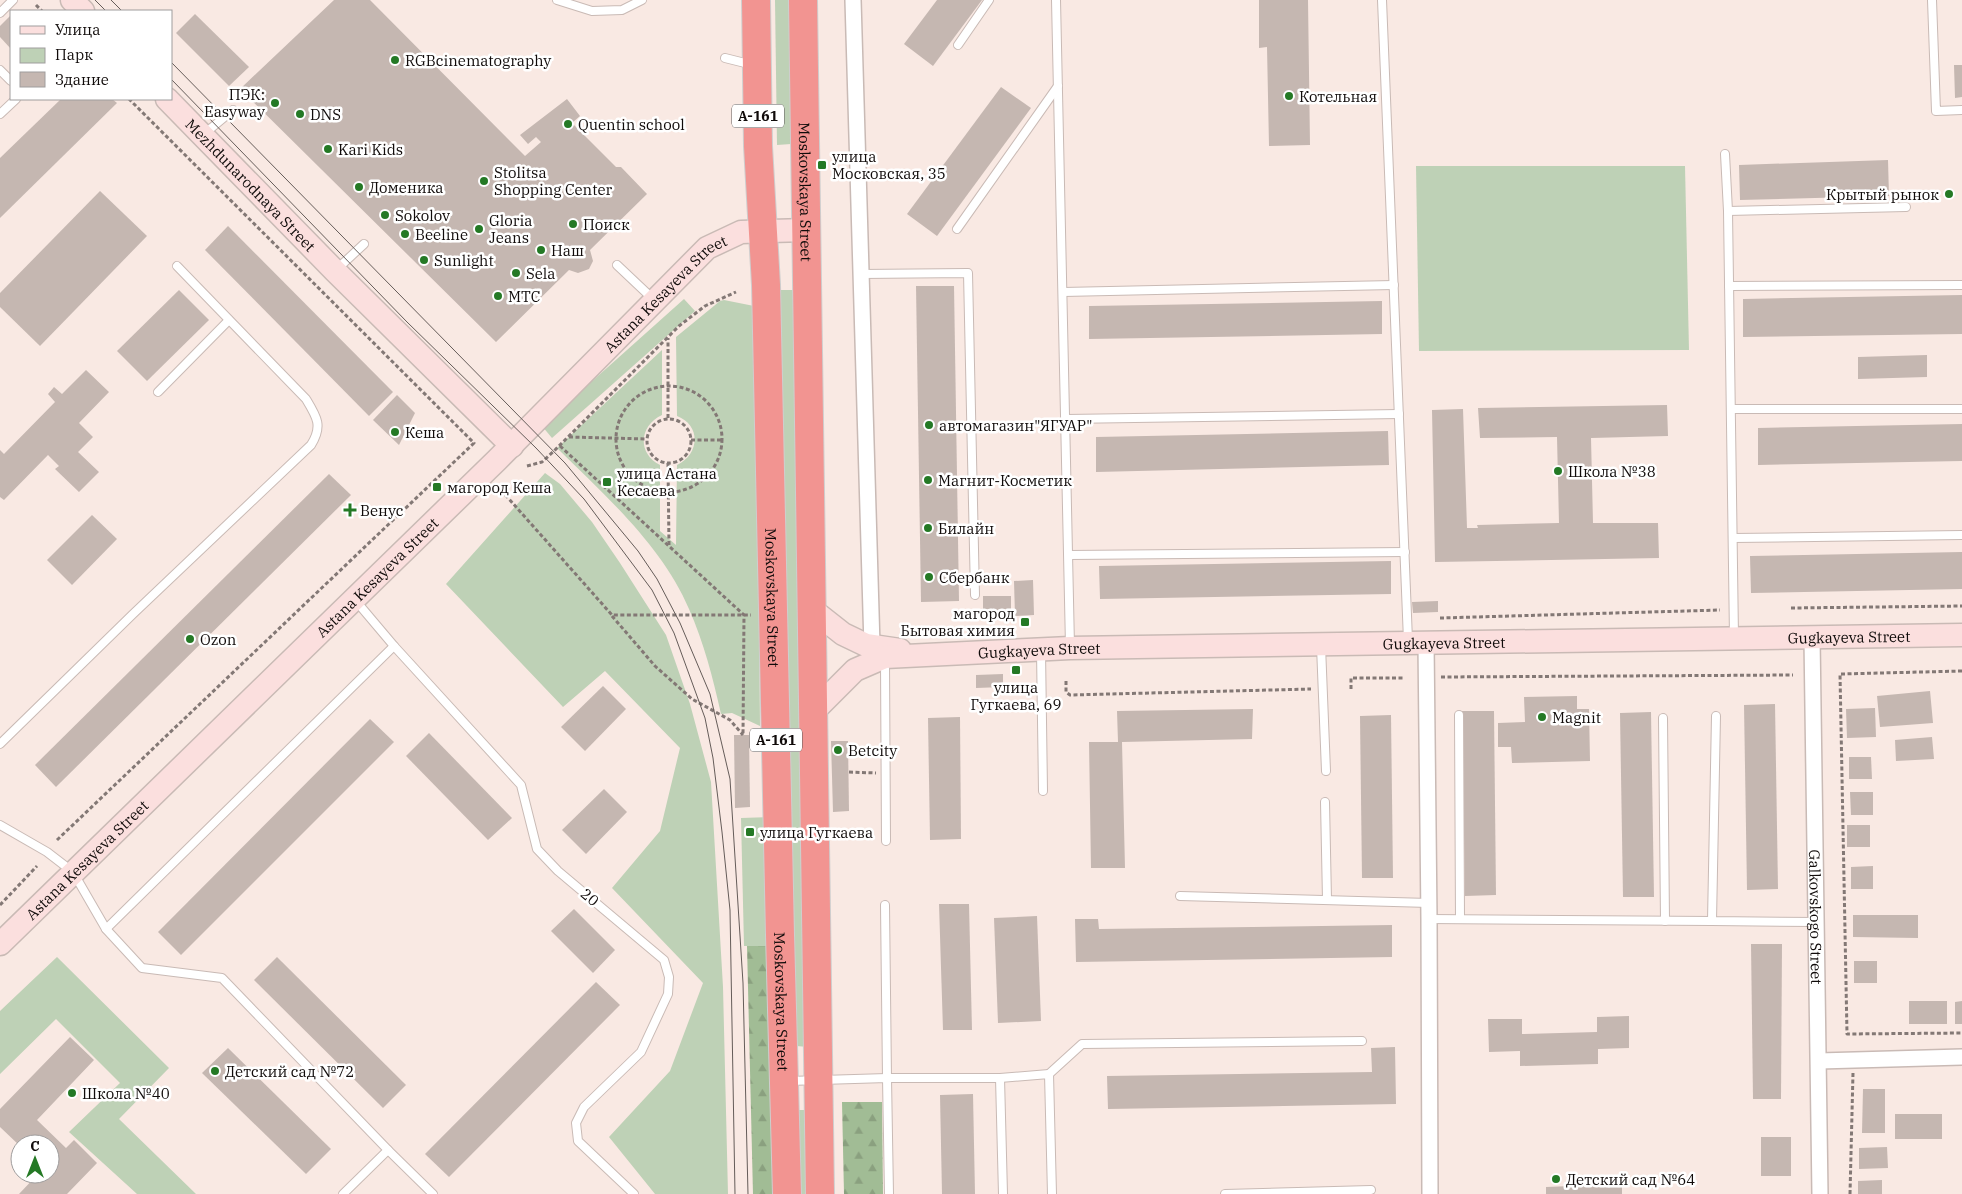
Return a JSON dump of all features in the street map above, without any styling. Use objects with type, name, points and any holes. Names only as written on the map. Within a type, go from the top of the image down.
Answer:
[{"type":"highway","name":"Moskovskaya Street","points":[[803,0],[810,608],[814,711],[820,1194]]},
{"type":"highway","name":"Moskovskaya Street","points":[[755,1],[758,66],[758,146],[766,285],[779,926],[787,1194]]},
{"type":"street","points":[[72,0],[82,10]]},
{"type":"street","points":[[814,711],[855,670],[878,652],[861,274],[853,0]]},
{"type":"street","name":"Mezhdunarodnaya Street","points":[[168,100],[335,271],[512,446]]},
{"type":"street","points":[[763,232],[806,230]]},
{"type":"street","name":"Astana Kesayeva Street","points":[[0,944],[512,446],[707,248],[742,232],[763,232]]},
{"type":"street","name":"Gugkayeva Street","points":[[810,608],[843,634],[878,652],[926,654],[1070,648],[1962,635]]},
{"type":"street","name":"Galkovskogo Street","points":[[1812,638],[1820,1194]]},
{"type":"street","points":[[1417,643],[1430,919],[1430,1194]]},
{"type":"street","points":[[1819,1062],[1962,1057]]},
{"type":"lane","points":[[0,13],[13,0]]},
{"type":"lane","points":[[556,0],[592,11],[622,10],[642,0]]},
{"type":"lane","points":[[958,45],[989,0]]},
{"type":"lane","points":[[1056,0],[1070,648]]},
{"type":"lane","points":[[1382,0],[1405,552],[1417,643]]},
{"type":"lane","points":[[1932,0],[1936,111],[1962,110]]},
{"type":"lane","points":[[726,58],[758,66]]},
{"type":"lane","points":[[0,70],[10,80]]},
{"type":"lane","points":[[957,229],[1058,85]]},
{"type":"lane","points":[[0,114],[15,100]]},
{"type":"lane","points":[[202,136],[233,110]]},
{"type":"lane","points":[[1725,154],[1728,211],[1734,638]]},
{"type":"lane","points":[[1728,211],[1906,207]]},
{"type":"lane","points":[[335,271],[364,244]]},
{"type":"lane","points":[[617,265],[655,300]]},
{"type":"lane","points":[[0,744],[133,614],[311,445],[317,435],[318,424],[306,399],[177,266]]},
{"type":"lane","points":[[861,274],[968,273],[975,595]]},
{"type":"lane","points":[[1729,286],[1962,284]]},
{"type":"lane","points":[[1063,292],[1394,285]]},
{"type":"lane","points":[[158,392],[230,320]]},
{"type":"lane","points":[[1731,409],[1962,409]]},
{"type":"lane","points":[[1066,419],[1399,414]]},
{"type":"lane","points":[[1733,538],[1962,536]]},
{"type":"lane","points":[[1069,555],[1405,552]]},
{"type":"lane","name":"20","points":[[354,599],[394,646],[521,785],[537,849],[558,871],[664,960],[669,977],[668,994],[641,1052],[584,1107],[576,1123],[578,1141],[634,1194]]},
{"type":"lane","points":[[1321,644],[1326,770]]},
{"type":"lane","points":[[106,929],[394,646]]},
{"type":"lane","points":[[1040,649],[1043,791]]},
{"type":"lane","points":[[878,652],[885,773],[886,842]]},
{"type":"lane","points":[[1459,714],[1460,919]]},
{"type":"lane","points":[[1712,921],[1716,716]]},
{"type":"lane","points":[[1663,718],[1665,921]]},
{"type":"lane","points":[[1325,802],[1327,900]]},
{"type":"lane","points":[[0,824],[47,852],[73,872],[106,929],[142,968],[222,978],[433,1194]]},
{"type":"lane","points":[[1180,896],[1429,903]]},
{"type":"lane","points":[[885,904],[888,1194]]},
{"type":"lane","points":[[1430,919],[1817,922]]},
{"type":"lane","points":[[785,1081],[887,1078],[1000,1078],[1049,1074],[1082,1044],[1362,1041]]},
{"type":"lane","points":[[1049,1074],[1052,1194]]},
{"type":"lane","points":[[1000,1078],[1003,1194]]},
{"type":"lane","points":[[342,1194],[388,1150]]},
{"type":"lane","points":[[1225,1194],[1371,1190]]},
{"type":"path","points":[[36,5],[41,10]]},
{"type":"path","points":[[56,840],[474,443],[130,100]]},
{"type":"path","points":[[527,466],[542,462],[560,446],[679,326],[704,306],[736,292]]},
{"type":"path","points":[[668,338],[668,418]]},
{"type":"path","points":[[668,386],[685,388],[707,402],[717,416],[722,440],[719,456],[706,477],[686,490],[661,492],[645,486],[631,476],[621,463],[616,438],[619,420],[628,405],[642,393],[668,386]]},
{"type":"path","points":[[668,418],[684,424],[690,434],[691,446],[685,456],[668,463],[657,460],[652,456],[646,439],[653,425],[658,421],[668,418]]},
{"type":"path","points":[[568,437],[646,439]]},
{"type":"path","points":[[691,440],[722,440]]},
{"type":"path","points":[[501,490],[655,666],[692,699],[730,720],[743,735],[744,615],[560,446]]},
{"type":"path","points":[[668,463],[670,547]]},
{"type":"path","points":[[1791,608],[1962,606]]},
{"type":"path","points":[[1440,618],[1720,610]]},
{"type":"path","points":[[612,615],[774,614]]},
{"type":"path","points":[[1962,671],[1840,674],[1847,1034],[1962,1033]]},
{"type":"path","points":[[1441,677],[1793,675]]},
{"type":"path","points":[[1351,689],[1351,678],[1402,678]]},
{"type":"path","points":[[1066,681],[1066,692],[1070,695],[1315,689]]},
{"type":"path","points":[[849,772],[885,773]]},
{"type":"path","points":[[0,905],[37,866]]},
{"type":"path","points":[[1850,1194],[1849,1153],[1853,1073]]},
{"type":"green space","points":[[775,0],[791,0],[791,144],[777,145]]},
{"type":"green space","points":[[1416,166],[1685,166],[1689,350],[1419,351]]},
{"type":"green space","points":[[778,290],[798,290],[809,1047],[796,1046]]},
{"type":"green space","points":[[684,299],[695,311],[552,438],[542,426]]},
{"type":"green space","points":[[724,300],[754,306],[756,310],[760,726],[732,713],[721,714],[704,648],[678,586],[664,564],[631,523],[557,448],[662,350],[662,415],[654,420],[645,432],[644,447],[647,454],[660,465],[660,531],[676,545],[677,465],[690,454],[695,440],[690,426],[685,420],[677,416],[676,337],[720,301]]},
{"type":"green space","points":[[545,473],[560,484],[592,522],[666,635],[690,704],[711,782],[723,987],[728,1194],[655,1194],[609,1137],[670,1071],[703,983],[612,888],[660,831],[680,748],[605,671],[563,707],[446,584]]},
{"type":"green space","points":[[771,817],[774,946],[744,946],[741,818]]},
{"type":"green space","points":[[747,946],[774,946],[780,1194],[753,1194]]},
{"type":"green space","points":[[57,957],[169,1068],[119,1119],[196,1194],[137,1194],[69,1132],[120,1083],[56,1019],[0,1074],[0,1011]]},
{"type":"green space","points":[[842,1102],[882,1102],[883,1194],[844,1194]]},
{"type":"green space","points":[[791,1110],[810,1110],[811,1194],[793,1194]]},
{"type":"building","name":"Stolitsa Shopping Center","points":[[334,0],[370,0],[525,156],[541,142],[536,137],[528,144],[520,135],[567,99],[580,116],[572,123],[616,167],[621,167],[647,194],[590,250],[593,261],[589,269],[578,273],[569,270],[496,342],[240,89]]},
{"type":"building","points":[[937,0],[982,0],[933,66],[904,44]]},
{"type":"building","name":"Котельная","points":[[1259,0],[1308,0],[1310,145],[1269,146],[1267,47],[1259,48]]},
{"type":"building","points":[[195,14],[249,67],[229,86],[176,33]]},
{"type":"building","points":[[10,16],[10,48],[0,37],[0,26]]},
{"type":"building","points":[[1954,65],[1962,65],[1962,97],[1955,98]]},
{"type":"building","points":[[1001,87],[1031,108],[937,236],[907,214]]},
{"type":"building","points":[[60,100],[113,100],[117,103],[0,218],[0,158]]},
{"type":"building","points":[[1888,160],[1889,196],[1740,200],[1739,165]]},
{"type":"building","points":[[100,191],[147,236],[40,346],[0,307],[0,293]]},
{"type":"building","points":[[228,226],[393,392],[369,416],[205,250]]},
{"type":"building","points":[[916,286],[954,286],[959,601],[921,602]]},
{"type":"building","points":[[179,290],[209,320],[147,381],[117,351]]},
{"type":"building","points":[[1962,295],[1962,334],[1743,337],[1743,299]]},
{"type":"building","points":[[1382,301],[1382,334],[1089,339],[1089,306]]},
{"type":"building","points":[[1927,355],[1927,377],[1858,379],[1858,357]]},
{"type":"building","points":[[86,370],[109,392],[79,423],[93,437],[78,452],[99,472],[79,492],[55,469],[59,466],[48,455],[4,500],[0,497],[0,450],[4,454],[55,402],[48,394],[54,387],[62,394]]},
{"type":"building","name":"Кеша","points":[[397,395],[415,413],[399,445],[373,420]]},
{"type":"building","points":[[1667,405],[1668,436],[1591,438],[1593,523],[1658,523],[1659,558],[1435,562],[1432,410],[1463,409],[1467,528],[1478,528],[1477,525],[1559,523],[1557,437],[1480,438],[1478,408]]},
{"type":"building","points":[[1962,424],[1962,461],[1758,465],[1758,428]]},
{"type":"building","points":[[1388,431],[1389,465],[1096,472],[1096,437]]},
{"type":"building","points":[[329,474],[351,495],[56,787],[35,765]]},
{"type":"building","points":[[92,515],[117,539],[72,585],[47,560]]},
{"type":"building","points":[[1962,552],[1962,589],[1751,593],[1750,556]]},
{"type":"building","points":[[1391,561],[1391,594],[1100,599],[1099,566]]},
{"type":"building","points":[[1033,580],[1034,615],[1015,616],[1014,581]]},
{"type":"building","points":[[983,596],[1011,596],[1011,615],[983,616]]},
{"type":"building","points":[[1438,601],[1438,612],[1413,613],[1412,602]]},
{"type":"building","points":[[1003,674],[1003,687],[976,688],[976,675]]},
{"type":"building","points":[[603,686],[626,709],[585,751],[561,727]]},
{"type":"building","points":[[1930,691],[1933,723],[1880,727],[1877,696]]},
{"type":"building","points":[[1577,696],[1577,709],[1589,709],[1590,761],[1512,763],[1511,747],[1498,747],[1498,723],[1525,722],[1524,697]]},
{"type":"building","points":[[1775,704],[1778,889],[1747,890],[1744,705]]},
{"type":"building","points":[[1875,708],[1876,737],[1847,738],[1846,709]]},
{"type":"building","points":[[1253,709],[1252,739],[1122,742],[1125,868],[1091,868],[1089,742],[1118,742],[1117,711]]},
{"type":"building","points":[[1462,711],[1494,711],[1496,895],[1465,896]]},
{"type":"building","points":[[1651,712],[1654,897],[1623,897],[1620,713]]},
{"type":"building","points":[[1391,715],[1393,878],[1362,878],[1360,716]]},
{"type":"building","points":[[960,717],[961,839],[930,840],[928,718]]},
{"type":"building","points":[[370,719],[394,742],[181,955],[158,932]]},
{"type":"building","points":[[429,733],[512,818],[488,840],[406,756]]},
{"type":"building","points":[[734,735],[749,735],[750,807],[735,808]]},
{"type":"building","points":[[1932,737],[1934,759],[1896,761],[1895,740]]},
{"type":"building","points":[[831,741],[848,741],[849,811],[833,812]]},
{"type":"building","points":[[1849,757],[1871,757],[1872,779],[1849,779]]},
{"type":"building","points":[[604,789],[627,812],[586,854],[562,830]]},
{"type":"building","points":[[1850,792],[1873,792],[1873,815],[1851,815]]},
{"type":"building","points":[[1847,825],[1870,825],[1870,847],[1847,847]]},
{"type":"building","points":[[1873,866],[1873,889],[1851,889],[1851,867]]},
{"type":"building","points":[[939,904],[969,904],[972,1030],[943,1030]]},
{"type":"building","points":[[574,909],[615,950],[593,973],[551,931]]},
{"type":"building","points":[[1853,915],[1918,915],[1918,938],[1853,937]]},
{"type":"building","points":[[1037,916],[1041,1021],[998,1023],[994,918]]},
{"type":"building","points":[[1075,919],[1098,919],[1099,929],[1392,925],[1392,957],[1076,962]]},
{"type":"building","points":[[1751,944],[1782,944],[1781,1099],[1753,1099]]},
{"type":"building","points":[[277,957],[406,1085],[383,1108],[254,980]]},
{"type":"building","points":[[1854,961],[1877,961],[1877,983],[1854,983]]},
{"type":"building","points":[[596,982],[620,1005],[449,1177],[425,1154]]},
{"type":"building","points":[[1909,1001],[1947,1001],[1947,1024],[1909,1024]]},
{"type":"building","points":[[1962,1001],[1962,1024],[1955,1024],[1955,1002]]},
{"type":"building","points":[[1629,1016],[1629,1048],[1598,1049],[1598,1064],[1520,1066],[1520,1051],[1489,1052],[1488,1019],[1522,1019],[1522,1034],[1597,1032],[1597,1017]]},
{"type":"building","points":[[70,1037],[94,1060],[37,1120],[52,1134],[10,1134],[10,1136],[0,1127],[0,1109]]},
{"type":"building","points":[[1395,1047],[1396,1104],[1108,1109],[1107,1076],[1372,1072],[1371,1048]]},
{"type":"building","points":[[228,1048],[331,1149],[306,1174],[202,1073]]},
{"type":"building","points":[[1863,1089],[1885,1089],[1885,1133],[1862,1133]]},
{"type":"building","points":[[973,1094],[975,1194],[942,1194],[940,1095]]},
{"type":"building","points":[[1895,1114],[1942,1114],[1942,1139],[1895,1139]]},
{"type":"building","points":[[1761,1137],[1791,1137],[1791,1176],[1761,1176]]},
{"type":"building","points":[[74,1140],[97,1163],[67,1194],[19,1194],[28,1184],[60,1184],[60,1142],[66,1148]]},
{"type":"building","points":[[1887,1147],[1888,1168],[1859,1169],[1859,1148]]},
{"type":"building","points":[[1882,1180],[1882,1194],[1858,1194],[1858,1181]]},
{"type":"building","points":[[1622,1184],[1622,1194],[1546,1194],[1546,1187]]},
{"type":"tram line","points":[[95,0],[105,10]]},
{"type":"tram line","points":[[111,0],[121,10]]},
{"type":"tram line","points":[[172,63],[565,463],[638,551],[657,579],[680,623],[710,694],[730,779],[743,983],[748,1194]]},
{"type":"tram line","points":[[172,80],[407,322],[536,448],[584,499],[652,590],[674,633],[705,718],[713,758],[722,832],[730,910],[735,1194]]},
{"type":"place","name":"RGBcinematography","points":[[395,60]]},
{"type":"place","name":"Котельная","points":[[1289,96]]},
{"type":"place","name":"ПЭК: Easyway","points":[[275,103]]},
{"type":"place","name":"DNS","points":[[300,114]]},
{"type":"place","name":"Quentin school","points":[[568,124]]},
{"type":"place","name":"Kari Kids","points":[[328,149]]},
{"type":"place","name":"улица Московская, 35","points":[[822,165]]},
{"type":"place","name":"Stolitsa Shopping Center","points":[[484,181]]},
{"type":"place","name":"Доменика","points":[[359,187]]},
{"type":"place","name":"Крытый рынок","points":[[1949,194]]},
{"type":"place","name":"Sokolov","points":[[385,215]]},
{"type":"place","name":"Поиск","points":[[573,224]]},
{"type":"place","name":"Gloria Jeans","points":[[479,229]]},
{"type":"place","name":"Beeline","points":[[405,234]]},
{"type":"place","name":"Наш","points":[[541,250]]},
{"type":"place","name":"Sunlight","points":[[424,260]]},
{"type":"place","name":"Sela","points":[[516,273]]},
{"type":"place","name":"МТС","points":[[498,296]]},
{"type":"place","name":"автомагазин\"ЯГУАР\"","points":[[929,425]]},
{"type":"place","name":"Кеша","points":[[395,432]]},
{"type":"place","name":"Школа №38","points":[[1558,471]]},
{"type":"place","name":"Магнит-Косметик","points":[[928,480]]},
{"type":"place","name":"улица Астана Кесаева","points":[[607,482]]},
{"type":"place","name":"магород Кеша","points":[[437,487]]},
{"type":"place","name":"Венус","points":[[350,510]]},
{"type":"place","name":"Билайн","points":[[928,528]]},
{"type":"place","name":"Сбербанк","points":[[929,577]]},
{"type":"place","name":"магород Бытовая химия","points":[[1025,622]]},
{"type":"place","name":"Ozon","points":[[190,639]]},
{"type":"place","name":"улица Гугкаева, 69","points":[[1016,670]]},
{"type":"place","name":"Magnit","points":[[1542,717]]},
{"type":"place","name":"Betcity","points":[[838,750]]},
{"type":"place","name":"улица Гугкаева","points":[[750,832]]},
{"type":"place","name":"Детский сад №72","points":[[215,1071]]},
{"type":"place","name":"Школа №40","points":[[72,1093]]},
{"type":"place","name":"Детский сад №64","points":[[1556,1179]]}]
